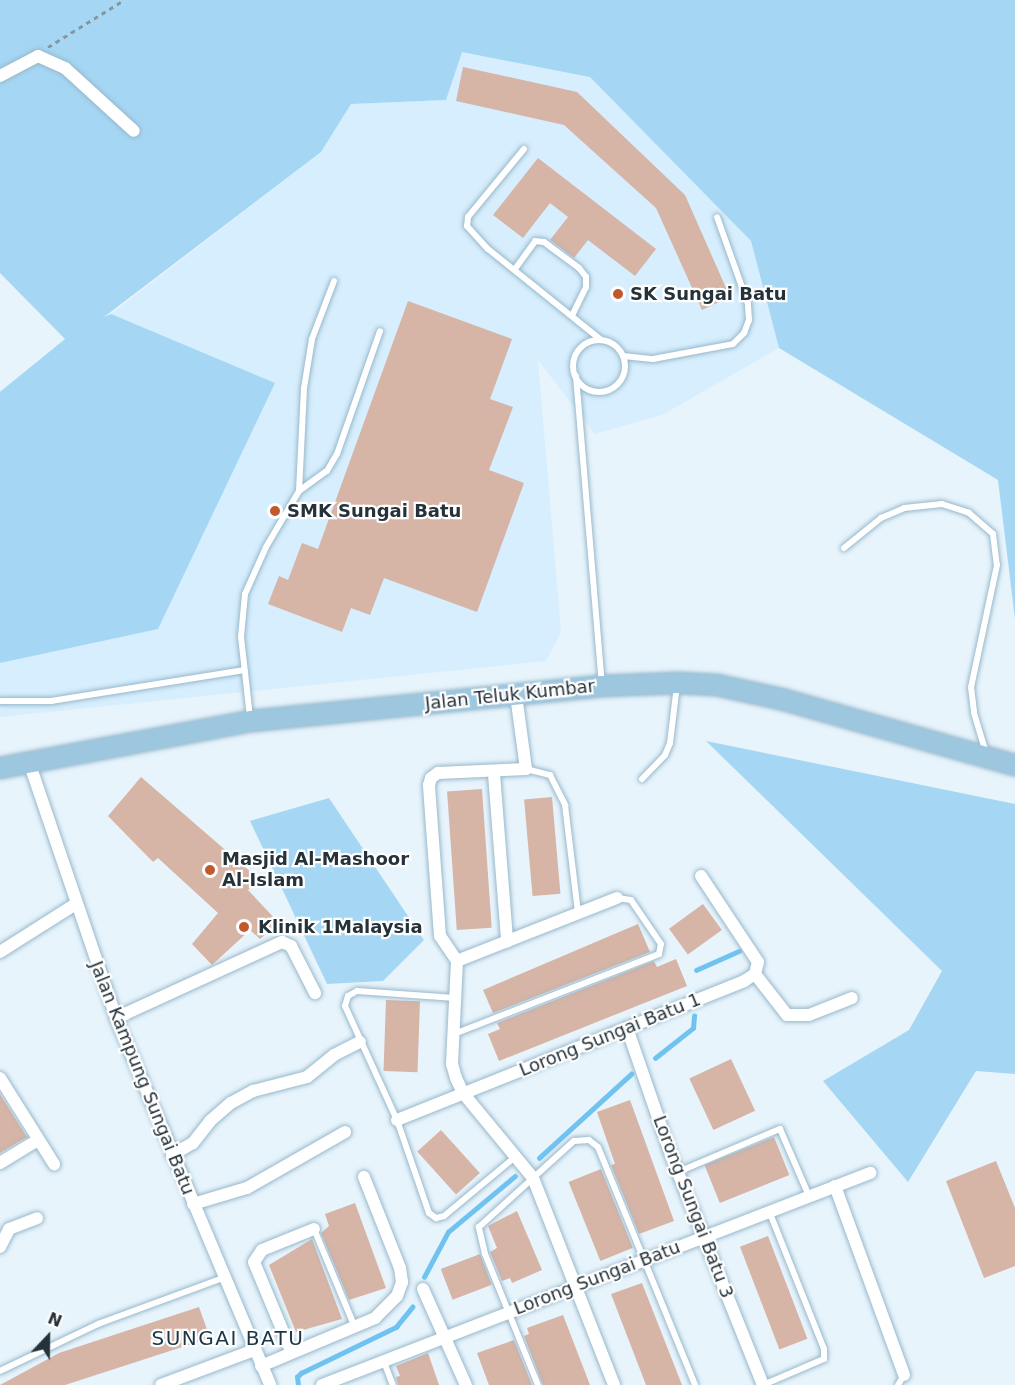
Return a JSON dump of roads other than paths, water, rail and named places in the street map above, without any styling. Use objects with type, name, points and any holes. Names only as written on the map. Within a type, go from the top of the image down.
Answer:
[{"type":"main road","name":"Jalan Teluk Kumbar","points":[[0,768],[30,765],[251,721],[602,686],[678,683],[717,685],[785,700],[1015,765]]},
{"type":"street","points":[[0,76],[38,56],[65,68],[134,131]]},
{"type":"street","points":[[516,695],[526,769],[494,774],[438,773],[430,778],[439,929],[458,961],[452,1064],[463,1093],[533,1178],[614,1385]]},
{"type":"street","name":"Jalan Kampung Sungai Batu","points":[[30,765],[74,905],[116,1018],[223,1278],[270,1385]]},
{"type":"street","points":[[494,774],[507,941]]},
{"type":"street","points":[[701,876],[758,962],[755,974],[787,1014],[809,1015],[852,998]]},
{"type":"street","points":[[458,961],[617,898]]},
{"type":"street","points":[[0,952],[74,905]]},
{"type":"street","points":[[116,1018],[286,942],[315,993]]},
{"type":"street","name":"Lorong Sungai Batu 1","points":[[397,1120],[755,974]]},
{"type":"street","name":"Lorong Sungai Batu 3","points":[[627,1028],[678,1172],[763,1385]]},
{"type":"street","points":[[172,1155],[193,1143],[210,1121],[231,1103],[253,1091],[307,1077],[334,1055],[360,1042]]},
{"type":"street","points":[[0,1078],[54,1164]]},
{"type":"street","points":[[193,1204],[247,1188],[345,1132]]},
{"type":"street","points":[[0,1163],[38,1140]]},
{"type":"street","name":"Lorong Sungai Batu","points":[[323,1385],[870,1173]]},
{"type":"street","points":[[364,1178],[400,1268],[447,1336],[466,1385]]},
{"type":"street","points":[[835,1186],[901,1380]]},
{"type":"street","points":[[0,1247],[9,1229],[37,1218]]},
{"type":"street","points":[[291,1351],[255,1262],[262,1250],[314,1229]]},
{"type":"street","points":[[261,1366],[388,1308],[412,1286]]},
{"type":"street","points":[[161,1385],[254,1350]]},
{"type":"lane","points":[[524,149],[468,217],[472,234],[601,340],[614,345],[623,356],[624,374],[614,388],[588,389],[576,376]]},
{"type":"lane","points":[[623,356],[653,359],[733,344],[744,333],[749,320],[747,304],[717,217]]},
{"type":"lane","points":[[515,269],[535,241],[544,242],[579,268],[586,277],[586,287],[572,316]]},
{"type":"lane","points":[[299,490],[304,388],[312,339],[334,281]]},
{"type":"lane","points":[[251,721],[241,637],[245,594],[266,547],[299,490],[327,471],[337,454],[380,331]]},
{"type":"lane","points":[[601,340],[578,351],[576,376],[602,686]]},
{"type":"lane","points":[[844,548],[881,518],[914,507],[942,504],[969,513],[993,534],[997,565],[973,662],[971,687],[974,713],[988,759]]},
{"type":"lane","points":[[0,701],[51,701],[245,670]]},
{"type":"lane","points":[[642,779],[665,755],[670,743],[678,683]]},
{"type":"lane","points":[[526,769],[550,775],[566,805],[578,912]]},
{"type":"lane","points":[[454,1034],[659,954],[661,944],[631,900],[617,898]]},
{"type":"lane","points":[[455,998],[351,993],[345,1006],[397,1120],[429,1213],[436,1218],[444,1216],[515,1157]]},
{"type":"lane","points":[[678,1172],[780,1129],[809,1196]]},
{"type":"lane","points":[[538,1385],[511,1312],[481,1244],[479,1227],[574,1141],[589,1140],[598,1148],[646,1259],[695,1385]]},
{"type":"lane","points":[[763,1385],[824,1359],[824,1349],[769,1212]]},
{"type":"lane","points":[[314,1229],[354,1325]]},
{"type":"lane","points":[[0,1371],[98,1324],[223,1278]]},
{"type":"lane","points":[[383,1361],[393,1385]]},
{"type":"waterway","points":[[696,970],[739,951]]},
{"type":"waterway","points":[[655,1058],[693,1028],[694,1016]]},
{"type":"waterway","points":[[539,1158],[631,1074]]},
{"type":"waterway","points":[[424,1277],[448,1232],[515,1176]]},
{"type":"waterway","points":[[298,1385],[297,1377],[301,1373],[396,1327],[412,1307]]},
{"type":"place","name":"SK Sungai Batu","points":[[618,294]]},
{"type":"place","name":"SMK Sungai Batu","points":[[275,511]]},
{"type":"place","name":"Masjid Al-Mashoor Al-Islam","points":[[210,870]]},
{"type":"place","name":"Klinik 1Malaysia","points":[[244,927]]},
{"type":"district","name":"SUNGAI BATU","points":[[228,1338]]}]
